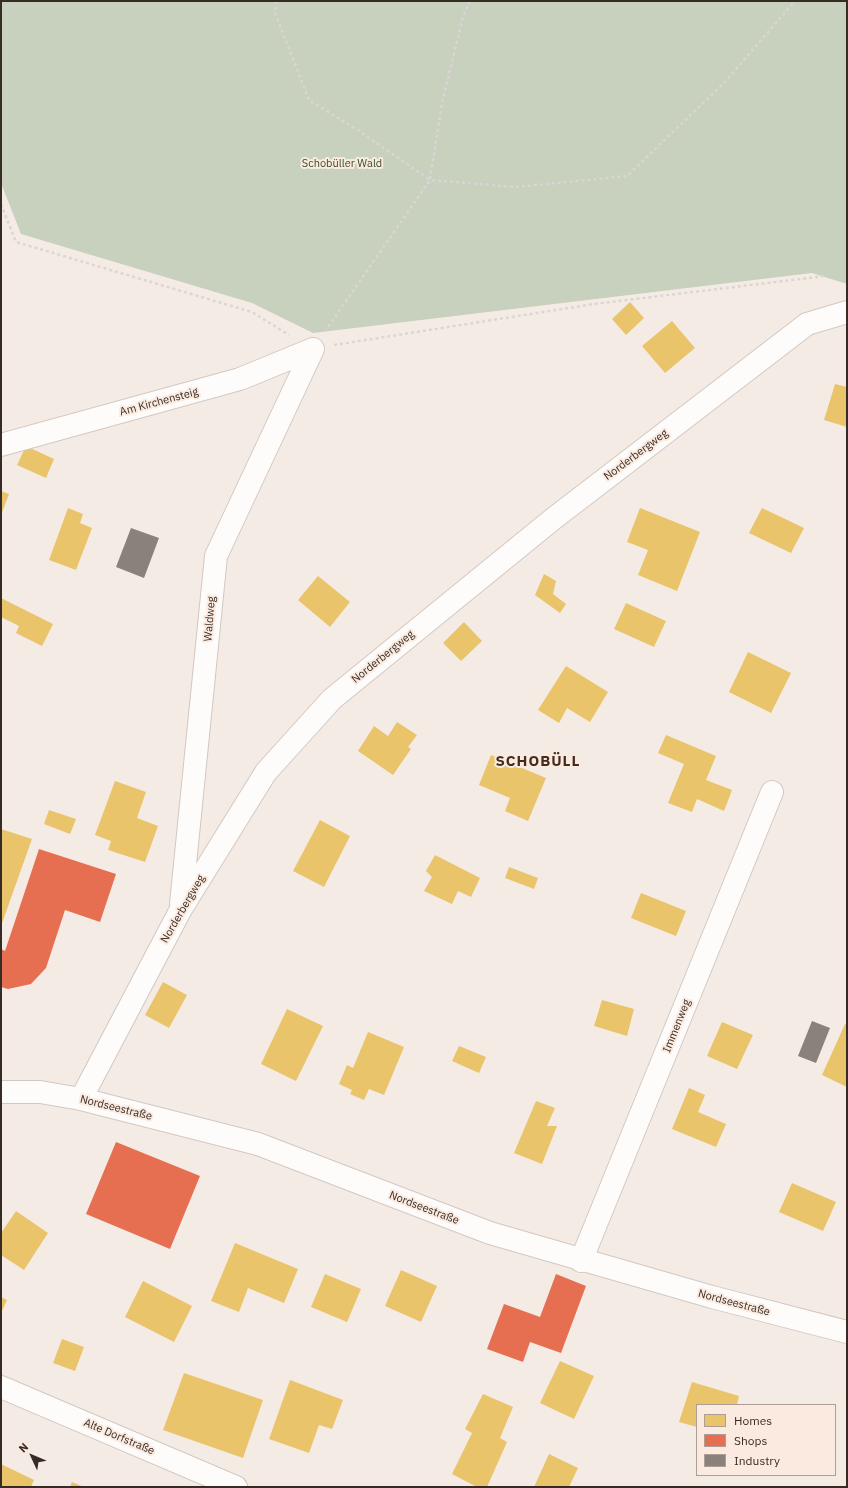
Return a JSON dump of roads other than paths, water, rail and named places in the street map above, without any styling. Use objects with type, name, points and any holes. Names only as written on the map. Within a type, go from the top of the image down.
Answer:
[{"type":"street","name":"Norderbergweg","points":[[81,1099],[181,909],[266,772],[332,699],[553,519],[807,324],[847,312]]},
{"type":"street","name":"Waldweg","points":[[181,909],[216,556],[313,349]]},
{"type":"street","name":"Am Kirchensteig","points":[[1,445],[240,379],[313,349]]},
{"type":"street","name":"Immenweg","points":[[581,1261],[772,792]]},
{"type":"street","name":"Nordseestraße","points":[[1,1092],[40,1092],[81,1099],[258,1144],[490,1233],[581,1261],[847,1332]]},
{"type":"street","name":"Alte Dorfstraße","points":[[1,1387],[236,1487]]},
{"type":"district","name":"SCHOBÜLL","points":[[538,762]]},
{"type":"park label","name":"Schobüller Wald","points":[[342,164]]}]
